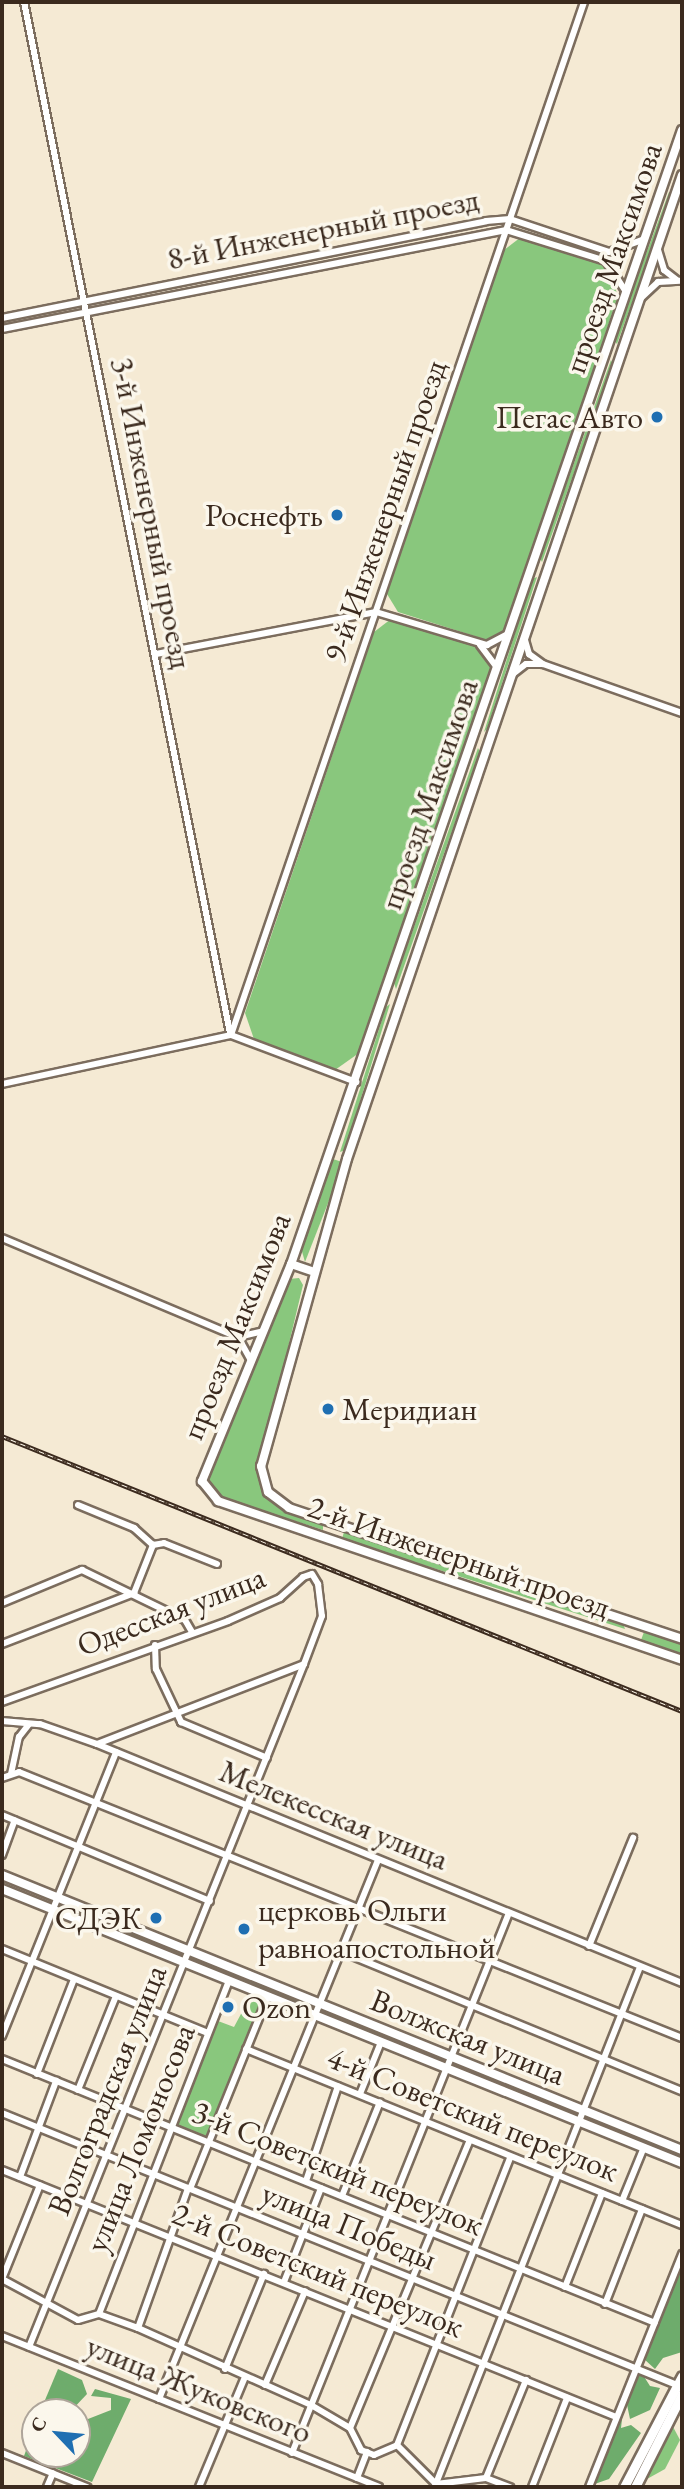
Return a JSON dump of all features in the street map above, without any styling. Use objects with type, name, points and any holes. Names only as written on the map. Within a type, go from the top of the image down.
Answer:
[{"type":"highway","points":[[624,2487],[682,2376]]},
{"type":"highway","points":[[635,2487],[682,2395]]},
{"type":"main road","name":"проезд Максимова","points":[[218,1501],[203,1488],[204,1468],[291,1264],[386,995],[682,130]]},
{"type":"main road","name":"проезд Максимова","points":[[289,1508],[266,1488],[262,1457],[312,1271],[347,1159],[682,175]]},
{"type":"main road","points":[[665,182],[678,186]]},
{"type":"main road","points":[[607,351],[621,355]]},
{"type":"main road","points":[[532,565],[548,570]]},
{"type":"main road","points":[[473,739],[490,745]]},
{"type":"main road","points":[[386,995],[401,1000]]},
{"type":"main road","points":[[330,1153],[347,1159]]},
{"type":"main road","points":[[291,1264],[312,1271]]},
{"type":"main road","name":"2-й Инженерный проезд","points":[[218,1501],[682,1660]]},
{"type":"main road","name":"2-й Инженерный проезд","points":[[289,1508],[682,1639]]},
{"type":"main road","points":[[331,1539],[336,1525]]},
{"type":"main road","points":[[630,1641],[636,1625]]},
{"type":"main road","name":"Волжская улица","points":[[2,1875],[682,2150]]},
{"type":"main road","name":"Волжская улица","points":[[2,1889],[682,2163]]},
{"type":"street","name":"3-й Инженерный проезд","points":[[24,2],[231,1035]]},
{"type":"street","name":"9-й Инженерный проезд","points":[[231,1035],[584,2]]},
{"type":"street","name":"8-й Инженерный проезд","points":[[2,318],[510,219],[609,252],[635,247],[646,237]]},
{"type":"street","name":"8-й Инженерный проезд","points":[[2,329],[506,230],[606,261],[626,292]]},
{"type":"street","points":[[657,247],[664,270],[681,281]]},
{"type":"street","points":[[640,299],[658,282],[681,281]]},
{"type":"street","points":[[156,654],[376,612],[475,642],[496,643],[510,631]]},
{"type":"street","points":[[525,639],[529,654],[543,664],[682,713]]},
{"type":"street","points":[[475,642],[491,654],[497,670]]},
{"type":"street","points":[[513,674],[526,664],[543,664]]},
{"type":"street","points":[[2,1084],[231,1035],[356,1082]]},
{"type":"street","points":[[2,1238],[238,1337],[264,1331]]},
{"type":"street","points":[[238,1337],[251,1360]]},
{"type":"street","points":[[78,1505],[134,1528],[153,1545]]},
{"type":"street","points":[[153,1545],[164,1543],[217,1564]]},
{"type":"street","points":[[2,1644],[134,1593],[153,1545]]},
{"type":"street","points":[[2,1603],[82,1570],[185,1620],[192,1632]]},
{"type":"street","name":"Одесская улица","points":[[2,1702],[280,1598],[312,1574],[321,1616]]},
{"type":"street","name":"Волгоградская улица","points":[[29,2347],[190,1951],[321,1616]]},
{"type":"street","points":[[155,1645],[156,1669],[175,1714],[267,1758]]},
{"type":"street","points":[[97,1744],[304,1664]]},
{"type":"street","name":"Мелекесская улица","points":[[2,1721],[29,1724],[97,1744],[682,1983]]},
{"type":"street","points":[[11,1774],[19,1737],[29,1724]]},
{"type":"street","points":[[2,2036],[116,1752]]},
{"type":"street","points":[[2,1778],[19,1772],[682,2038]]},
{"type":"street","points":[[2,1815],[210,1900]]},
{"type":"street","points":[[2,1855],[15,1820]]},
{"type":"street","points":[[589,1946],[633,1838]]},
{"type":"street","points":[[159,2399],[378,1860]]},
{"type":"street","points":[[292,2453],[509,1913]]},
{"type":"street","points":[[2,1950],[208,2033]]},
{"type":"street","points":[[340,1951],[682,2091]]},
{"type":"street","points":[[435,2486],[640,1967]]},
{"type":"street","points":[[37,2074],[74,1979]]},
{"type":"street","name":"улица Ломоносова","points":[[99,2314],[131,2221],[229,1981]]},
{"type":"street","points":[[78,2090],[116,1996]]},
{"type":"street","name":"улица Ломоносова","points":[[138,2328],[170,2236],[268,1996]]},
{"type":"street","points":[[360,2094],[381,2042]]},
{"type":"street","name":"4-й Советский переулок","points":[[246,2049],[427,2121],[510,2158],[682,2225]]},
{"type":"street","name":"3-й Советский переулок","points":[[2,2059],[655,2323]]},
{"type":"street","points":[[20,2177],[56,2081]]},
{"type":"street","points":[[306,2182],[338,2086]]},
{"type":"street","points":[[342,2196],[380,2102]]},
{"type":"street","name":"улица Победы","points":[[2,2113],[677,2385]]},
{"type":"street","points":[[397,2445],[367,2452],[352,2441],[351,2428],[416,2280],[470,2140]]},
{"type":"street","points":[[622,2201],[644,2147]]},
{"type":"street","points":[[397,2445],[510,2158]]},
{"type":"street","name":"2-й Советский переулок","points":[[2,2170],[616,2417]]},
{"type":"street","points":[[40,2185],[2,2279],[49,2301],[78,2320],[99,2314],[138,2328],[179,2350],[311,2405],[351,2428]]},
{"type":"street","points":[[284,2282],[321,2188]]},
{"type":"street","points":[[565,2287],[602,2193]]},
{"type":"street","points":[[605,2304],[642,2209]]},
{"type":"street","points":[[589,2487],[682,2254]]},
{"type":"street","points":[[225,2369],[264,2274]]},
{"type":"street","points":[[265,2385],[305,2291]]},
{"type":"street","name":"улица Жуковского","points":[[2,2336],[379,2487]]},
{"type":"street","points":[[199,2487],[245,2377]]},
{"type":"street","points":[[486,2477],[526,2380]]},
{"type":"street","points":[[532,2487],[567,2398]]},
{"type":"street","points":[[397,2445],[435,2486]]},
{"type":"street","points":[[357,2478],[367,2452]]},
{"type":"street","points":[[2,2453],[88,2487]]},
{"type":"street","points":[[47,2487],[53,2473]]},
{"type":"street","points":[[435,2486],[486,2477],[510,2487]]},
{"type":"green space","points":[[669,192],[671,195],[617,344],[614,340]]},
{"type":"green space","points":[[521,237],[607,266],[618,296],[504,633],[490,641],[398,612],[387,594],[504,250]]},
{"type":"green space","points":[[611,360],[613,364],[542,562],[540,558]]},
{"type":"green space","points":[[537,577],[487,729],[484,732],[532,579]]},
{"type":"green space","points":[[391,619],[480,648],[493,664],[359,1053],[335,1070],[255,1042],[245,1013],[374,632]]},
{"type":"green space","points":[[478,748],[480,752],[396,989],[394,983]]},
{"type":"green space","points":[[390,1004],[345,1150],[340,1152],[386,1007]]},
{"type":"green space","points":[[333,1159],[342,1162],[341,1170],[305,1262],[301,1248]]},
{"type":"green space","points":[[299,1278],[303,1285],[258,1473],[274,1504],[323,1524],[323,1530],[220,1497],[205,1479],[289,1279]]},
{"type":"green space","points":[[344,1532],[623,1624],[625,1629],[342,1539]]},
{"type":"green space","points":[[644,1632],[682,1644],[682,1654],[641,1640]]},
{"type":"green space","points":[[59,1902],[187,1954],[184,1960],[56,1909]]},
{"type":"green space","points":[[192,1956],[314,2004],[311,2010],[189,1961]]},
{"type":"green space","points":[[249,1999],[263,2005],[209,2139],[176,2125],[218,2021],[234,2027]]},
{"type":"green space","points":[[324,2009],[446,2059],[443,2065],[321,2015]]},
{"type":"green space","points":[[454,2062],[576,2111],[573,2117],[451,2068]]},
{"type":"green space","points":[[586,2115],[682,2153],[682,2160],[584,2120]]},
{"type":"green space","points":[[682,2249],[682,2352],[663,2358],[655,2369],[644,2359]]},
{"type":"green space","points":[[58,2369],[82,2380],[87,2394],[83,2398],[46,2398]]},
{"type":"green space","points":[[643,2375],[650,2386],[660,2388],[650,2410],[630,2419],[626,2400],[635,2376]]},
{"type":"green space","points":[[95,2389],[131,2399],[92,2482],[55,2468],[91,2468],[91,2418],[111,2410],[111,2398],[91,2396]]},
{"type":"green space","points":[[623,2410],[621,2428],[631,2425],[641,2433],[609,2479],[586,2487]]},
{"type":"green space","points":[[671,2423],[680,2440],[665,2469],[647,2479]]},
{"type":"railway","points":[[2,1436],[682,1711]]},
{"type":"place","name":"Пегас Авто","points":[[657,417]]},
{"type":"place","name":"Роснефть","points":[[337,515]]},
{"type":"place","name":"Меридиан","points":[[328,1409]]},
{"type":"place","name":"СДЭК","points":[[156,1918]]},
{"type":"place","name":"церковь Ольги равноапостольной","points":[[244,1929]]},
{"type":"place","name":"Ozon","points":[[228,2007]]}]
